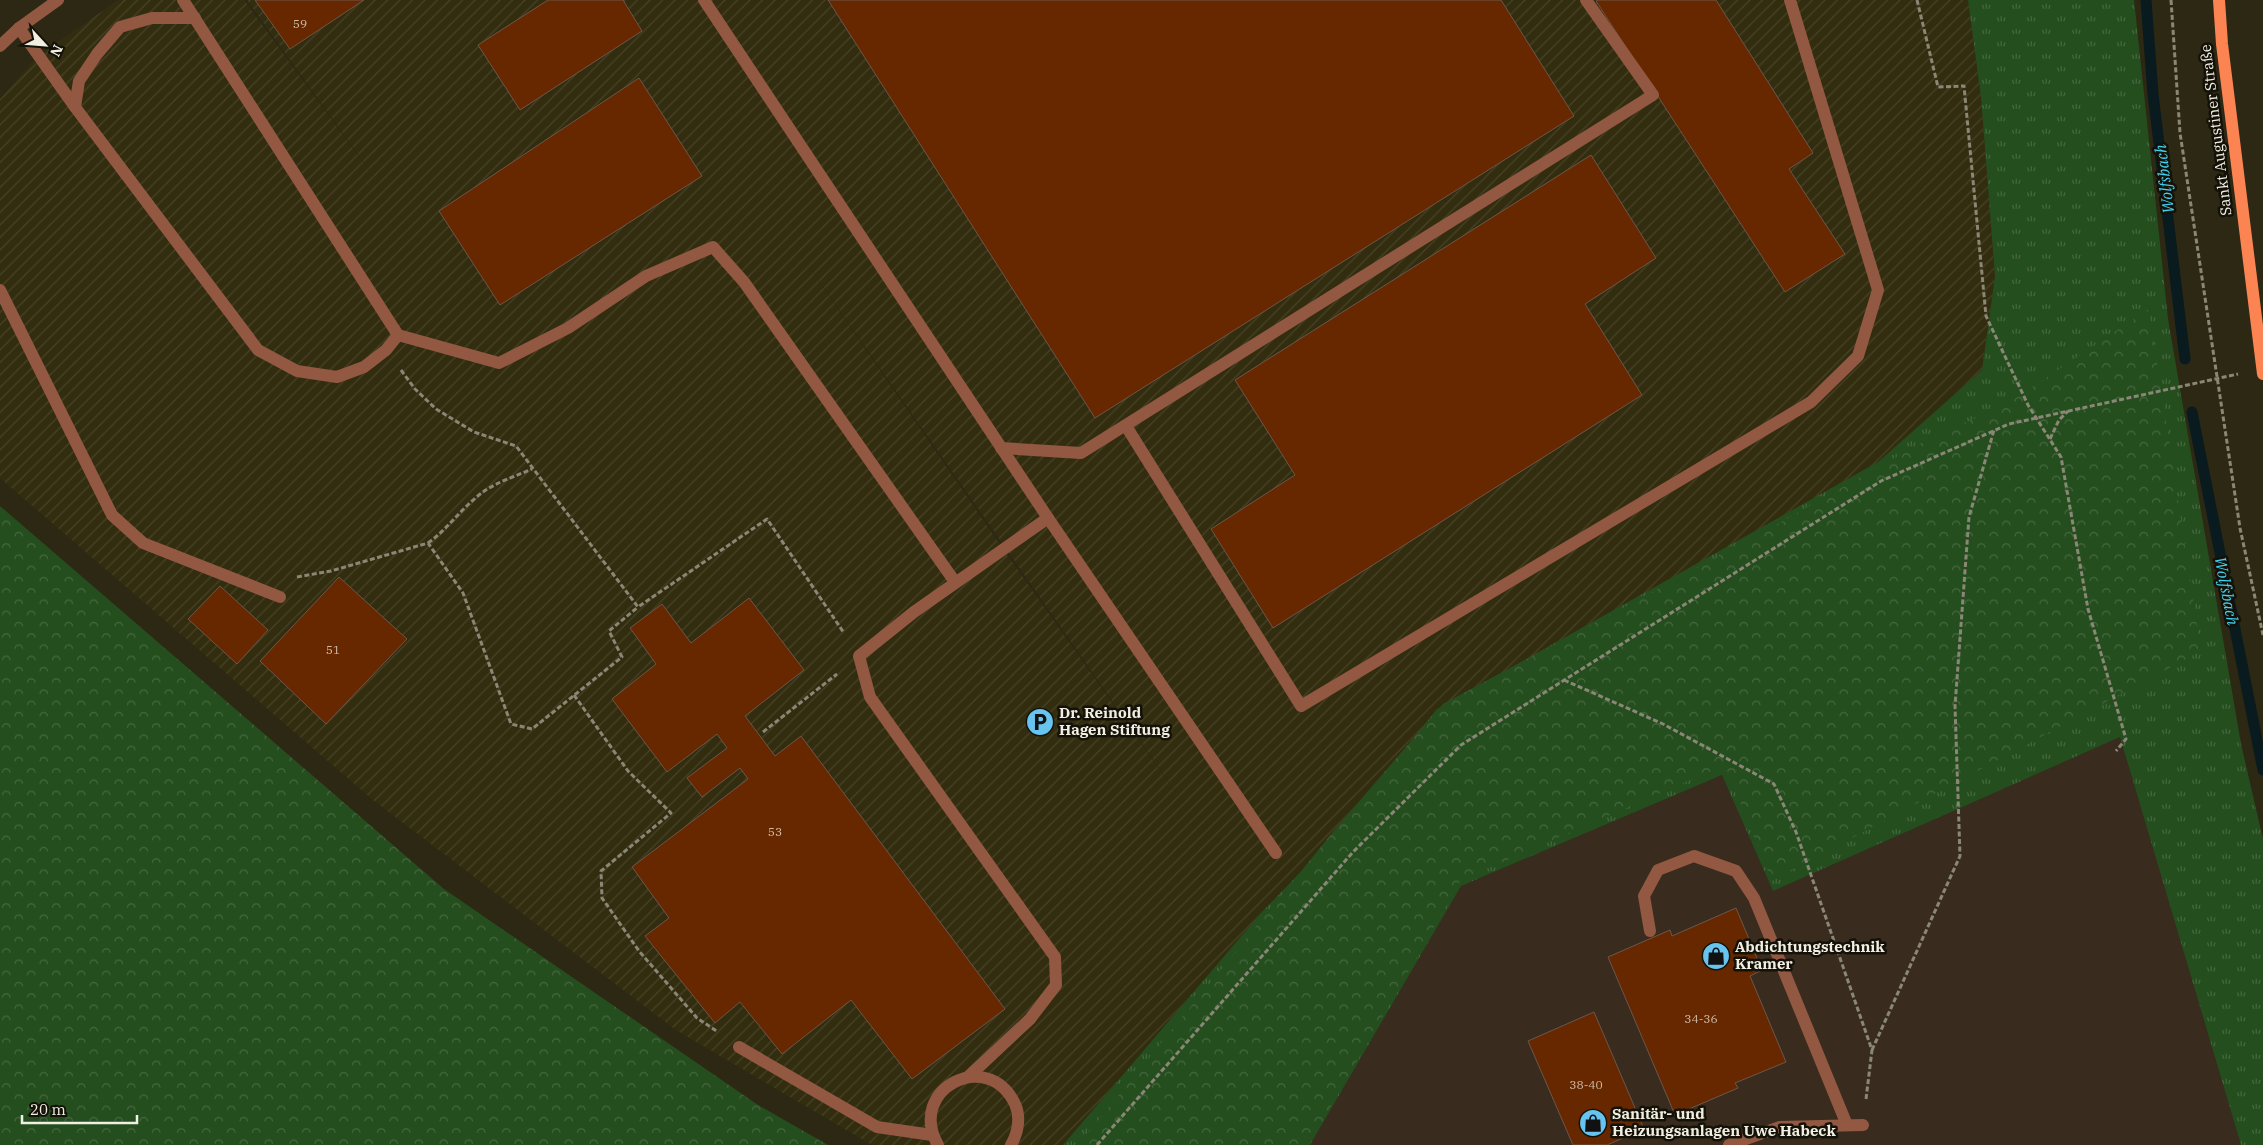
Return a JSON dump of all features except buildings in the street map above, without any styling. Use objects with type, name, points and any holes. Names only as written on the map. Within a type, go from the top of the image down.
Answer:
[{"type":"main road","name":"Sankt Augustiner Straße","points":[[2219,0],[2222,44],[2262,371]]},
{"type":"street","points":[[0,46],[19,28],[58,0]]},
{"type":"street","points":[[184,0],[398,335],[499,363],[568,328],[646,276],[713,247],[744,282],[955,582]]},
{"type":"street","points":[[704,0],[1001,448],[1276,853]]},
{"type":"street","points":[[1001,448],[1081,453],[1653,95],[1586,0]]},
{"type":"street","points":[[1126,426],[1301,706],[1811,402],[1858,356],[1878,290],[1790,0]]},
{"type":"street","points":[[75,107],[79,81],[97,54],[120,27],[152,18],[195,18]]},
{"type":"street","points":[[19,28],[75,107],[258,350],[297,371],[337,377],[364,367],[386,350],[398,335]]},
{"type":"street","points":[[0,290],[112,515],[143,543],[280,597]]},
{"type":"street","points":[[968,1077],[1030,1019],[1056,985],[1055,957],[870,697],[859,656],[908,616],[1048,518]]},
{"type":"street","points":[[1650,931],[1644,896],[1658,870],[1694,856],[1736,870],[1754,898],[1847,1125]]},
{"type":"street","points":[[742,1049],[877,1127],[935,1140],[930,1114],[935,1101],[943,1089],[954,1081],[968,1077],[981,1077],[996,1082],[1010,1094],[1018,1111],[1017,1130],[1011,1145]]},
{"type":"street","points":[[1729,1145],[1780,1127],[1862,1124]]},
{"type":"path","points":[[1917,0],[1938,87],[1964,86],[1986,316],[2028,405],[2061,456],[2088,609],[2112,699],[2126,739],[2116,751]]},
{"type":"path","points":[[2171,0],[2180,133],[2240,528],[2263,635]]},
{"type":"path","points":[[386,350],[415,389],[436,409],[474,432],[516,446],[638,607]]},
{"type":"path","points":[[1097,1145],[1353,852],[1461,745],[1881,482],[2009,424],[2216,379],[2262,371]]},
{"type":"path","points":[[2050,440],[2059,420],[2069,410]]},
{"type":"path","points":[[1862,1124],[1872,1050],[1960,856],[1955,706],[1969,516],[1994,430]]},
{"type":"path","points":[[280,597],[298,576],[331,571],[428,543],[439,535],[463,509],[484,492],[532,469]]},
{"type":"path","points":[[428,543],[463,593],[511,724],[532,729],[622,657],[609,631],[638,607],[767,520],[859,656],[763,732]]},
{"type":"path","points":[[1564,680],[1663,724],[1774,784],[1796,832],[1872,1050]]},
{"type":"path","points":[[574,695],[628,771],[671,813],[601,871],[602,898],[639,951],[697,1018],[742,1049]]},
{"type":"shaded area","points":[[118,0],[244,0],[390,199],[247,0],[1968,0],[1981,97],[1995,276],[1982,370],[1878,462],[1339,832],[1261,913],[1063,1145],[872,1145],[676,1030],[373,800],[0,478],[0,99],[36,58]],"holes":[[[807,264],[1201,828],[1003,549]]]},
{"type":"shaded area","points":[[2120,737],[2241,1145],[1310,1145],[1461,886],[1722,775],[1773,891]]},
{"type":"green space","points":[[1968,0],[2134,0],[2168,319],[2241,744],[2263,839],[2263,1145],[2241,1145],[2120,737],[1773,891],[1722,775],[1461,886],[1310,1145],[1063,1145],[1261,913],[1339,832],[1437,709],[1878,462],[1982,370],[1995,276],[1981,97]]},
{"type":"green space","points":[[2149,309],[2201,651],[1772,881],[1725,765],[1461,880],[1309,1145],[1078,1145],[1337,827],[1443,704],[1744,543],[1937,434],[2001,408]]},
{"type":"green space","points":[[0,506],[444,889],[758,1105],[828,1145],[0,1145]]},
{"type":"waterway","name":"Wolfsbach","points":[[2146,0],[2153,94],[2185,359]]},
{"type":"waterway","name":"Wolfsbach","points":[[2192,412],[2263,770]]},
{"type":"place","name":"Dr. Reinold Hagen Stiftung","points":[[1040,722]]},
{"type":"place","name":"Abdichtungstechnik Kramer","points":[[1716,956]]},
{"type":"place","name":"Sanitär- und Heizungsanlagen Uwe Habeck","points":[[1593,1123]]}]
